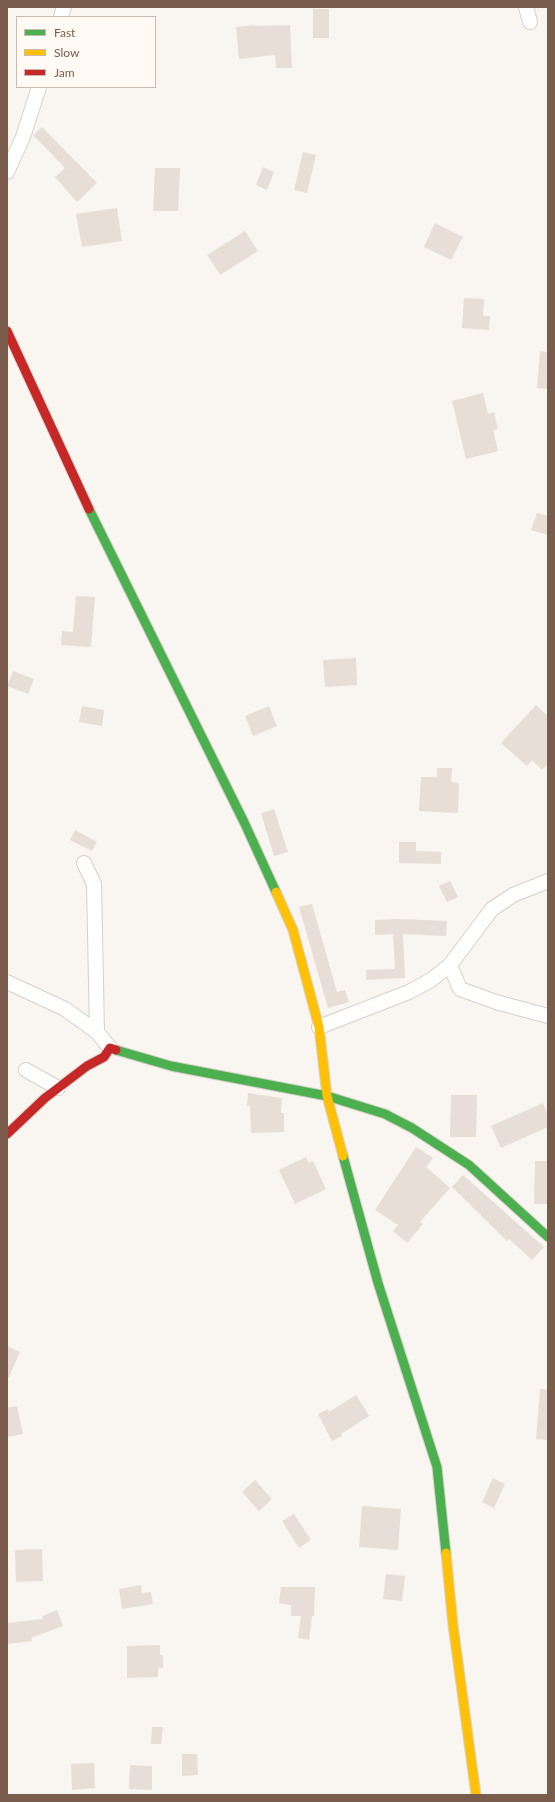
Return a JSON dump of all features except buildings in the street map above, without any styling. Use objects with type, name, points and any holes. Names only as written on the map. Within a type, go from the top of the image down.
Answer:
[{"type":"street","points":[[526,7],[530,22]]},
{"type":"street","points":[[7,172],[23,137],[39,88]]},
{"type":"street","points":[[7,331],[78,486],[244,822],[293,930],[319,1026],[327,1096],[378,1283],[437,1467],[453,1625],[476,1795]]},
{"type":"street","points":[[84,863],[94,884],[97,1032]]},
{"type":"street","points":[[319,1026],[409,992],[431,980],[450,964],[492,908],[513,895],[548,881]]},
{"type":"street","points":[[450,964],[460,989],[496,1002],[548,1016]]},
{"type":"street","points":[[7,982],[65,1009],[97,1032],[110,1048],[171,1066],[292,1088],[327,1096],[385,1114],[412,1128],[469,1165],[548,1237]]},
{"type":"street","points":[[7,1134],[45,1098],[87,1066],[104,1057],[110,1048]]},
{"type":"street","points":[[26,1070],[58,1088]]},
{"type":"traffic: fast","points":[[89,509],[244,822],[276,892]]},
{"type":"traffic: fast","points":[[116,1050],[171,1066],[327,1096],[385,1114],[412,1128],[469,1165],[548,1237]]},
{"type":"traffic: fast","points":[[343,1156],[378,1283],[437,1467],[446,1553]]},
{"type":"traffic: slow","points":[[276,892],[293,930],[319,1027],[327,1096],[343,1156]]},
{"type":"traffic: slow","points":[[446,1553],[453,1625],[476,1795]]},
{"type":"traffic: jam","points":[[7,331],[89,509]]},
{"type":"traffic: jam","points":[[7,1134],[45,1098],[87,1066],[104,1057],[110,1048],[116,1050]]}]
